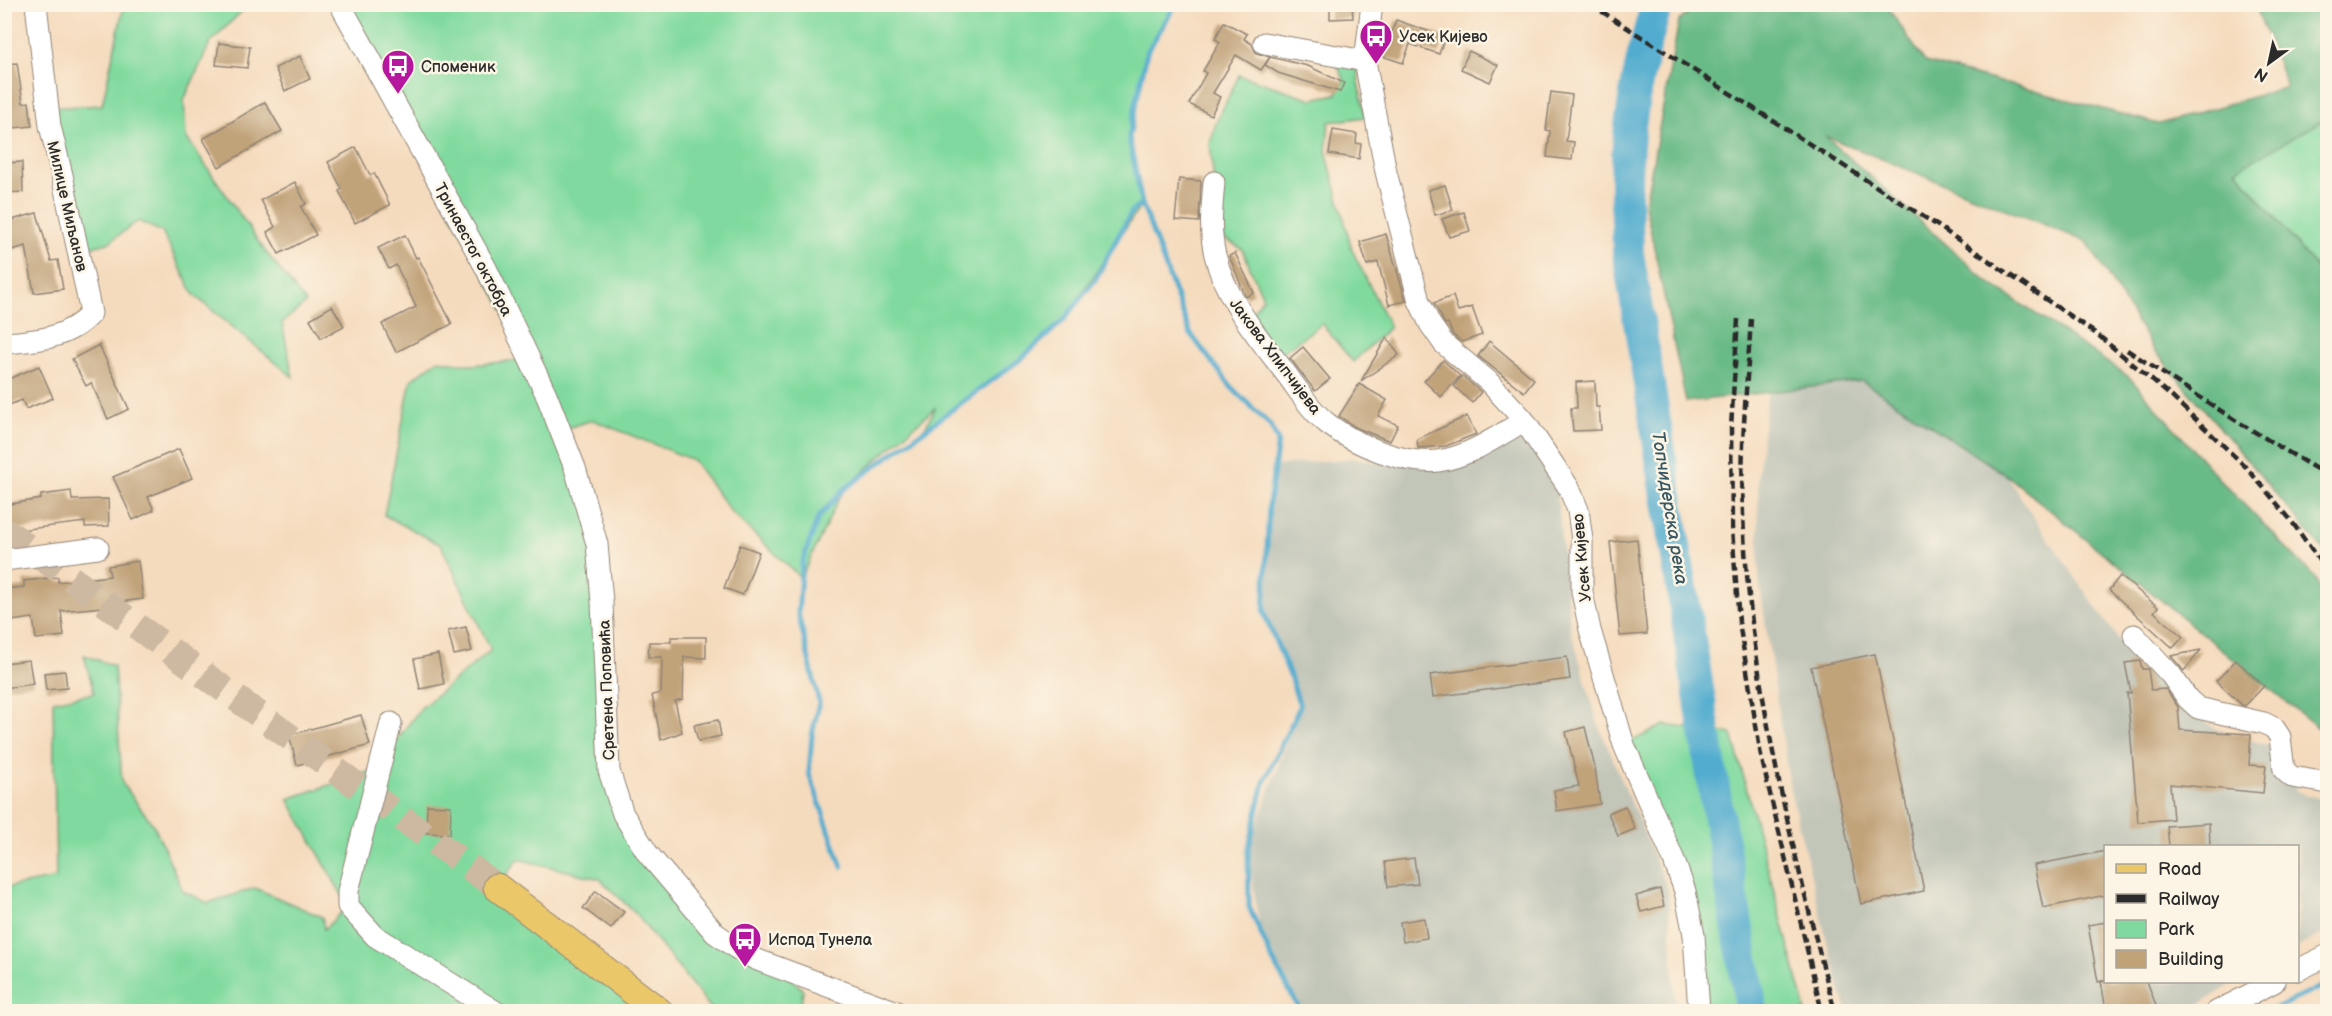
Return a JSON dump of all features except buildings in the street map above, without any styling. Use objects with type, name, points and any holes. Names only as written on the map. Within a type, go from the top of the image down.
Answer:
[{"type":"main road","points":[[497,887],[660,1011]]},
{"type":"street","name":"Милице Миљанов","points":[[4,343],[52,337],[83,323],[91,313],[65,186],[50,126],[36,4]]},
{"type":"street","name":"Тринаестог октобра","points":[[340,4],[486,268],[546,394],[575,468],[586,504]]},
{"type":"street","name":"Усек Кијево","points":[[1372,4],[1365,61],[1386,172],[1419,301],[1430,324],[1444,344],[1488,381],[1524,421],[1569,488],[1578,510],[1582,540],[1582,592],[1590,630],[1624,744],[1685,891],[1694,935],[1700,1011]]},
{"type":"street","points":[[1264,43],[1365,61]]},
{"type":"street","name":"Јакова Хлипчијева","points":[[1214,182],[1210,230],[1215,256],[1232,299],[1305,400],[1327,423],[1363,445],[1374,449],[1416,460],[1437,461],[1458,457],[1524,421]]},
{"type":"street","name":"Сретена Поповића","points":[[586,504],[597,544],[602,602],[609,771],[623,814],[648,854],[715,933],[754,958],[897,1011]]},
{"type":"street","points":[[4,560],[98,548]]},
{"type":"street","points":[[2134,635],[2198,708],[2264,723],[2274,728],[2280,737],[2284,770],[2292,777],[2328,783]]},
{"type":"street","points":[[391,723],[348,891],[348,906],[375,936],[496,1011]]},
{"type":"street","points":[[2299,968],[2328,954]]},
{"type":"street","points":[[2216,1011],[2270,983]]},
{"type":"shaded area","points":[[1861,380],[2008,476],[2026,506],[2120,642],[2213,728],[2284,751],[2296,791],[2327,801],[2327,931],[2299,946],[2299,845],[2104,845],[2104,983],[2233,983],[2189,1011],[1847,1011],[1829,950],[1790,789],[1759,579],[1758,476],[1768,392]]},
{"type":"shaded area","points":[[1523,428],[1557,494],[1570,627],[1598,724],[1668,890],[1676,1011],[1298,1011],[1261,934],[1248,851],[1300,706],[1264,613],[1275,466],[1355,458],[1394,465],[1437,461],[1480,463]]},
{"type":"green space","points":[[124,5],[248,5],[210,43],[184,100],[186,137],[265,251],[306,303],[282,323],[293,377],[194,295],[162,232],[138,221],[108,243],[79,250],[47,108],[102,105]]},
{"type":"green space","points":[[340,5],[1176,5],[1147,52],[1129,136],[1142,204],[1063,321],[1010,367],[923,431],[936,407],[843,490],[801,578],[731,512],[693,460],[593,420],[560,430],[586,504],[623,814],[715,933],[782,969],[803,990],[800,1011],[713,1011],[635,913],[600,879],[518,859],[498,887],[660,1011],[5,1011],[4,888],[56,878],[53,701],[94,693],[84,655],[114,666],[122,783],[154,826],[183,891],[208,903],[255,888],[322,917],[324,929],[348,906],[288,799],[374,770],[421,708],[491,650],[441,545],[384,515],[411,380],[438,360],[473,365],[529,359]]},
{"type":"green space","points":[[1698,5],[1886,5],[1925,62],[2159,124],[2287,87],[2255,5],[2327,5],[2327,118],[2236,170],[2327,282],[2327,554],[2154,350],[2087,242],[1825,136],[1987,281],[2129,377],[2219,479],[2314,576],[2327,605],[2327,735],[2008,476],[1862,381],[1686,402],[1645,204],[1679,21]]},
{"type":"green space","points":[[1335,61],[1356,64],[1365,117],[1329,122],[1326,151],[1352,250],[1390,327],[1353,362],[1322,324],[1278,355],[1249,316],[1263,298],[1242,249],[1210,230],[1214,182],[1210,144],[1216,123],[1239,75],[1312,99],[1337,94],[1344,79]]},
{"type":"green space","points":[[2327,118],[2327,282],[2236,169]]},
{"type":"green space","points":[[1664,725],[1732,734],[1806,1011],[1698,1011],[1685,891],[1624,745]]},
{"type":"waterway","points":[[1142,204],[1129,137],[1147,52],[1176,4]]},
{"type":"waterway","name":"Топчидерска река","points":[[1657,4],[1639,72],[1628,141],[1626,188],[1628,253],[1752,1012]]},
{"type":"waterway","points":[[842,867],[809,773],[812,735],[819,702],[798,613],[802,563],[818,518],[843,490],[1021,359],[1063,321],[1095,280],[1132,211],[1142,204],[1190,333],[1231,387],[1270,425],[1278,441],[1269,504],[1264,613],[1300,706],[1264,782],[1248,851],[1249,907],[1272,959],[1301,1012]]},
{"type":"waterway","points":[[2267,1012],[2328,984]]},
{"type":"tunnel","points":[[4,530],[497,887]]},
{"type":"railway","points":[[1590,4],[1935,224],[2098,335],[2172,397],[2246,467],[2290,519],[2328,573]]},
{"type":"railway","points":[[1738,319],[1731,427],[1732,529],[1739,622],[1761,756],[1822,1012]]},
{"type":"railway","points":[[1751,319],[1744,416],[1742,490],[1747,577],[1754,640],[1789,827],[1835,1012]]},
{"type":"railway","points":[[2127,350],[2235,420],[2328,476]]},
{"type":"place","name":"Усек Кијево","points":[[1376,65]]},
{"type":"place","name":"Споменик","points":[[398,95]]},
{"type":"place","name":"Испод Тунела","points":[[745,968]]}]
